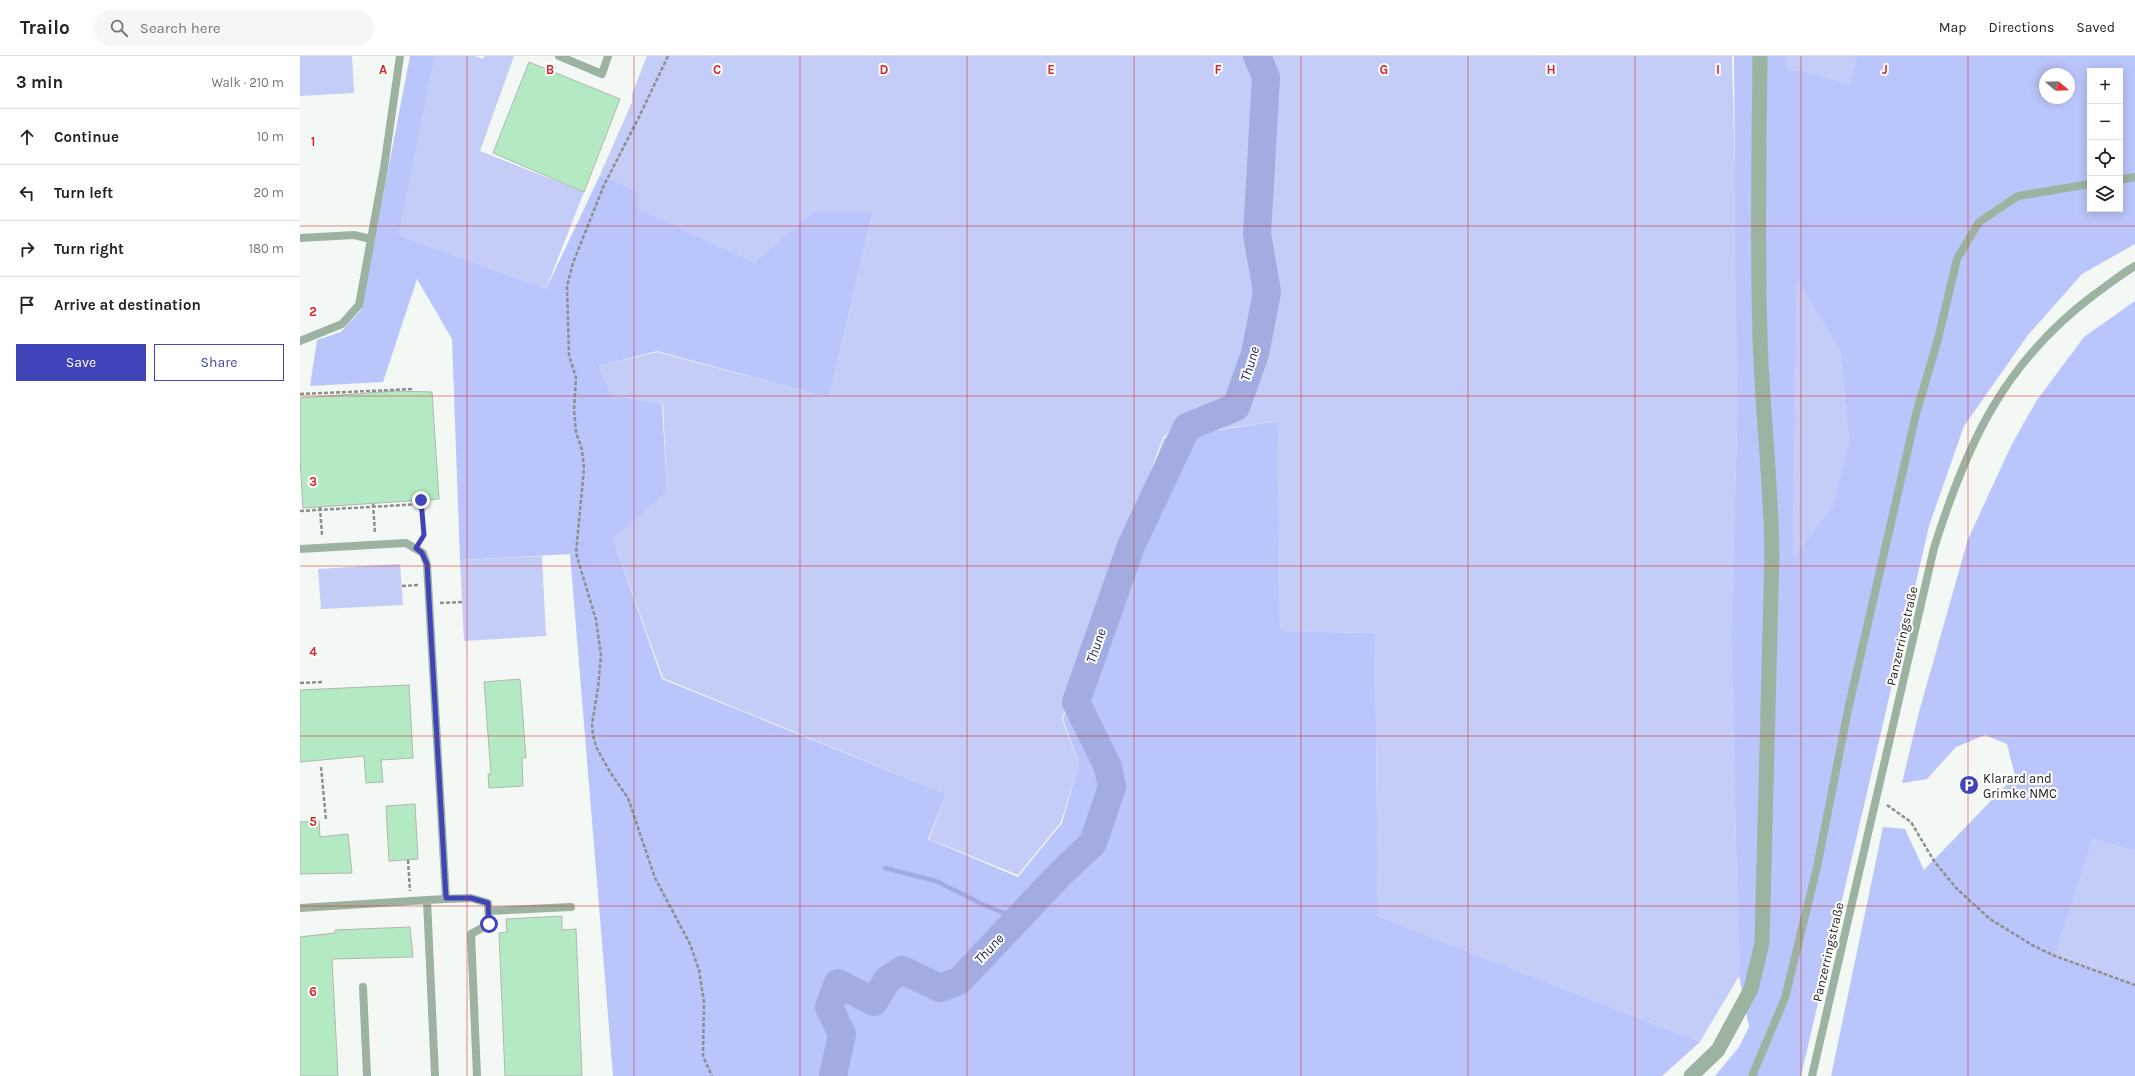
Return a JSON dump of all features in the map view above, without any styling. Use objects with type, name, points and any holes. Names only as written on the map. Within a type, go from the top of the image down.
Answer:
[{"type":"street","points":[[1691,1076],[1718,1050],[1751,989],[1762,943],[1772,554],[1771,498],[1760,331],[1760,56]]},
{"type":"lane","points":[[300,341],[342,324],[359,305],[384,168],[400,56]]},
{"type":"lane","points":[[558,56],[602,74],[608,56]]},
{"type":"lane","points":[[2123,179],[2135,177]]},
{"type":"lane","points":[[1752,1076],[1785,998],[1817,867],[1848,710],[1916,414],[1938,339],[1957,259],[1979,222],[2018,196],[2087,184]]},
{"type":"lane","points":[[300,238],[354,235],[371,239]]},
{"type":"lane","name":"Panzerringstraße","points":[[1812,1076],[1934,548],[1951,495],[1975,438],[1995,401],[2018,368],[2069,313],[2135,266]]},
{"type":"lane","points":[[300,549],[406,543],[422,553],[427,564],[446,898]]},
{"type":"lane","points":[[300,908],[446,898],[471,898],[488,903],[489,924],[471,934],[477,1076]]},
{"type":"lane","points":[[427,900],[435,1076]]},
{"type":"lane","points":[[488,911],[571,907]]},
{"type":"lane","points":[[363,987],[368,1076]]},
{"type":"path","points":[[668,56],[604,185],[573,264],[567,286],[569,355],[576,378],[574,410],[576,432],[582,450],[584,468],[576,553],[596,620],[601,655],[598,688],[592,724],[596,747],[610,772],[628,798],[655,878],[690,944],[699,970],[704,1002],[703,1056],[712,1076]]},
{"type":"path","points":[[300,394],[414,389]]},
{"type":"path","points":[[416,548],[424,535],[421,500]]},
{"type":"path","points":[[300,511],[320,508],[421,504]]},
{"type":"path","points":[[373,505],[376,544]]},
{"type":"path","points":[[320,508],[323,547]]},
{"type":"path","points":[[429,604],[462,602]]},
{"type":"path","points":[[300,683],[322,682]]},
{"type":"path","points":[[321,767],[326,820]]},
{"type":"path","points":[[1876,798],[1910,822],[1934,861],[1957,889],[1990,919],[2032,946],[2055,956],[2135,985]]},
{"type":"path","points":[[408,860],[411,901]]},
{"type":"shaded area","points":[[300,56],[352,56],[354,93],[300,96]]},
{"type":"shaded area","points":[[410,56],[435,56],[399,235],[546,289],[600,175],[639,192],[638,209],[754,262],[814,211],[873,212],[829,398],[657,351],[599,366],[611,395],[662,404],[667,492],[613,539],[662,679],[946,794],[928,839],[1018,877],[1062,823],[1079,764],[1063,719],[1164,438],[1278,421],[1280,627],[1283,631],[1375,633],[1378,916],[1700,1042],[1662,1076],[613,1076],[570,554],[460,560],[452,339],[417,279],[383,382],[310,386],[317,340],[341,332],[361,310]]},
{"type":"shaded area","points":[[435,56],[475,56],[483,59],[485,56],[514,56],[480,151],[584,192],[546,289],[399,235]]},
{"type":"shaded area","points":[[647,56],[1732,56],[1736,214],[1737,430],[1731,634],[1739,976],[1700,1042],[1378,916],[1375,633],[1283,631],[1280,627],[1278,421],[1164,437],[1209,396],[1163,437],[1062,719],[1079,765],[1061,822],[1018,875],[929,839],[946,794],[663,678],[613,539],[667,492],[663,404],[611,395],[599,366],[657,352],[829,398],[873,213],[814,211],[754,262],[635,208],[639,192],[600,175],[632,102],[632,94]]},
{"type":"shaded area","points":[[1734,56],[1786,56],[1787,70],[1803,71],[1849,84],[1857,56],[2135,56],[2135,244],[2082,274],[2028,335],[1964,426],[1929,526],[1801,1076],[1715,1076],[1739,1047],[1749,1027],[1739,976],[1731,634],[1737,430]],"holes":[[[1797,278],[1840,352],[1849,441],[1833,505],[1793,559]]]},
{"type":"shaded area","points":[[1786,56],[1857,56],[1849,84],[1803,71],[1786,70]]},
{"type":"shaded area","points":[[1797,277],[1840,352],[1849,441],[1833,505],[1793,560]]},
{"type":"shaded area","points":[[2135,301],[2135,851],[2093,839],[2055,956],[2135,985],[2135,1076],[1831,1076],[1883,827],[1905,829],[1924,870],[2015,776],[2007,744],[1985,735],[1956,747],[1927,779],[1902,783],[1919,712],[1968,539],[2012,444],[2037,400],[2084,337]]},
{"type":"shaded area","points":[[542,556],[546,636],[464,641],[460,560]]},
{"type":"shaded area","points":[[400,564],[403,605],[321,609],[318,569]]},
{"type":"shaded area","points":[[2093,839],[2135,851],[2135,985],[2055,956]]},
{"type":"building","points":[[529,62],[620,99],[584,192],[493,153]]},
{"type":"building","points":[[395,391],[432,392],[439,499],[303,508],[300,457],[300,398]]},
{"type":"building","points":[[520,679],[526,758],[522,758],[523,786],[489,788],[488,774],[491,774],[484,682]]},
{"type":"building","points":[[409,685],[413,758],[381,760],[383,782],[366,783],[364,756],[300,762],[300,690]]},
{"type":"building","points":[[415,804],[418,859],[389,861],[386,806]]},
{"type":"building","points":[[319,821],[320,837],[348,834],[352,873],[300,874],[300,822]]},
{"type":"building","points":[[562,916],[562,930],[576,929],[582,1076],[505,1076],[499,933],[507,932],[506,919]]},
{"type":"building","points":[[410,927],[413,957],[332,959],[338,1076],[300,1076],[300,937],[335,933],[335,930]]},
{"type":"waterway","name":"Thune","points":[[833,1076],[842,1034],[829,1007],[838,983],[874,1002],[887,980],[902,970],[940,988],[959,981],[1061,873],[1093,843],[1112,787],[1108,767],[1076,702],[1131,546],[1187,427],[1236,407],[1255,354],[1267,292],[1257,234],[1266,77],[1257,56]]},
{"type":"waterway","points":[[885,868],[936,881],[984,905],[1018,919]]},
{"type":"place","name":"Klarard and Grimke NMC","points":[[1969,785]]},
{"type":"route","points":[[421,500],[424,535],[416,548],[422,553],[427,564],[446,898],[471,898],[488,903],[489,924]]}]
